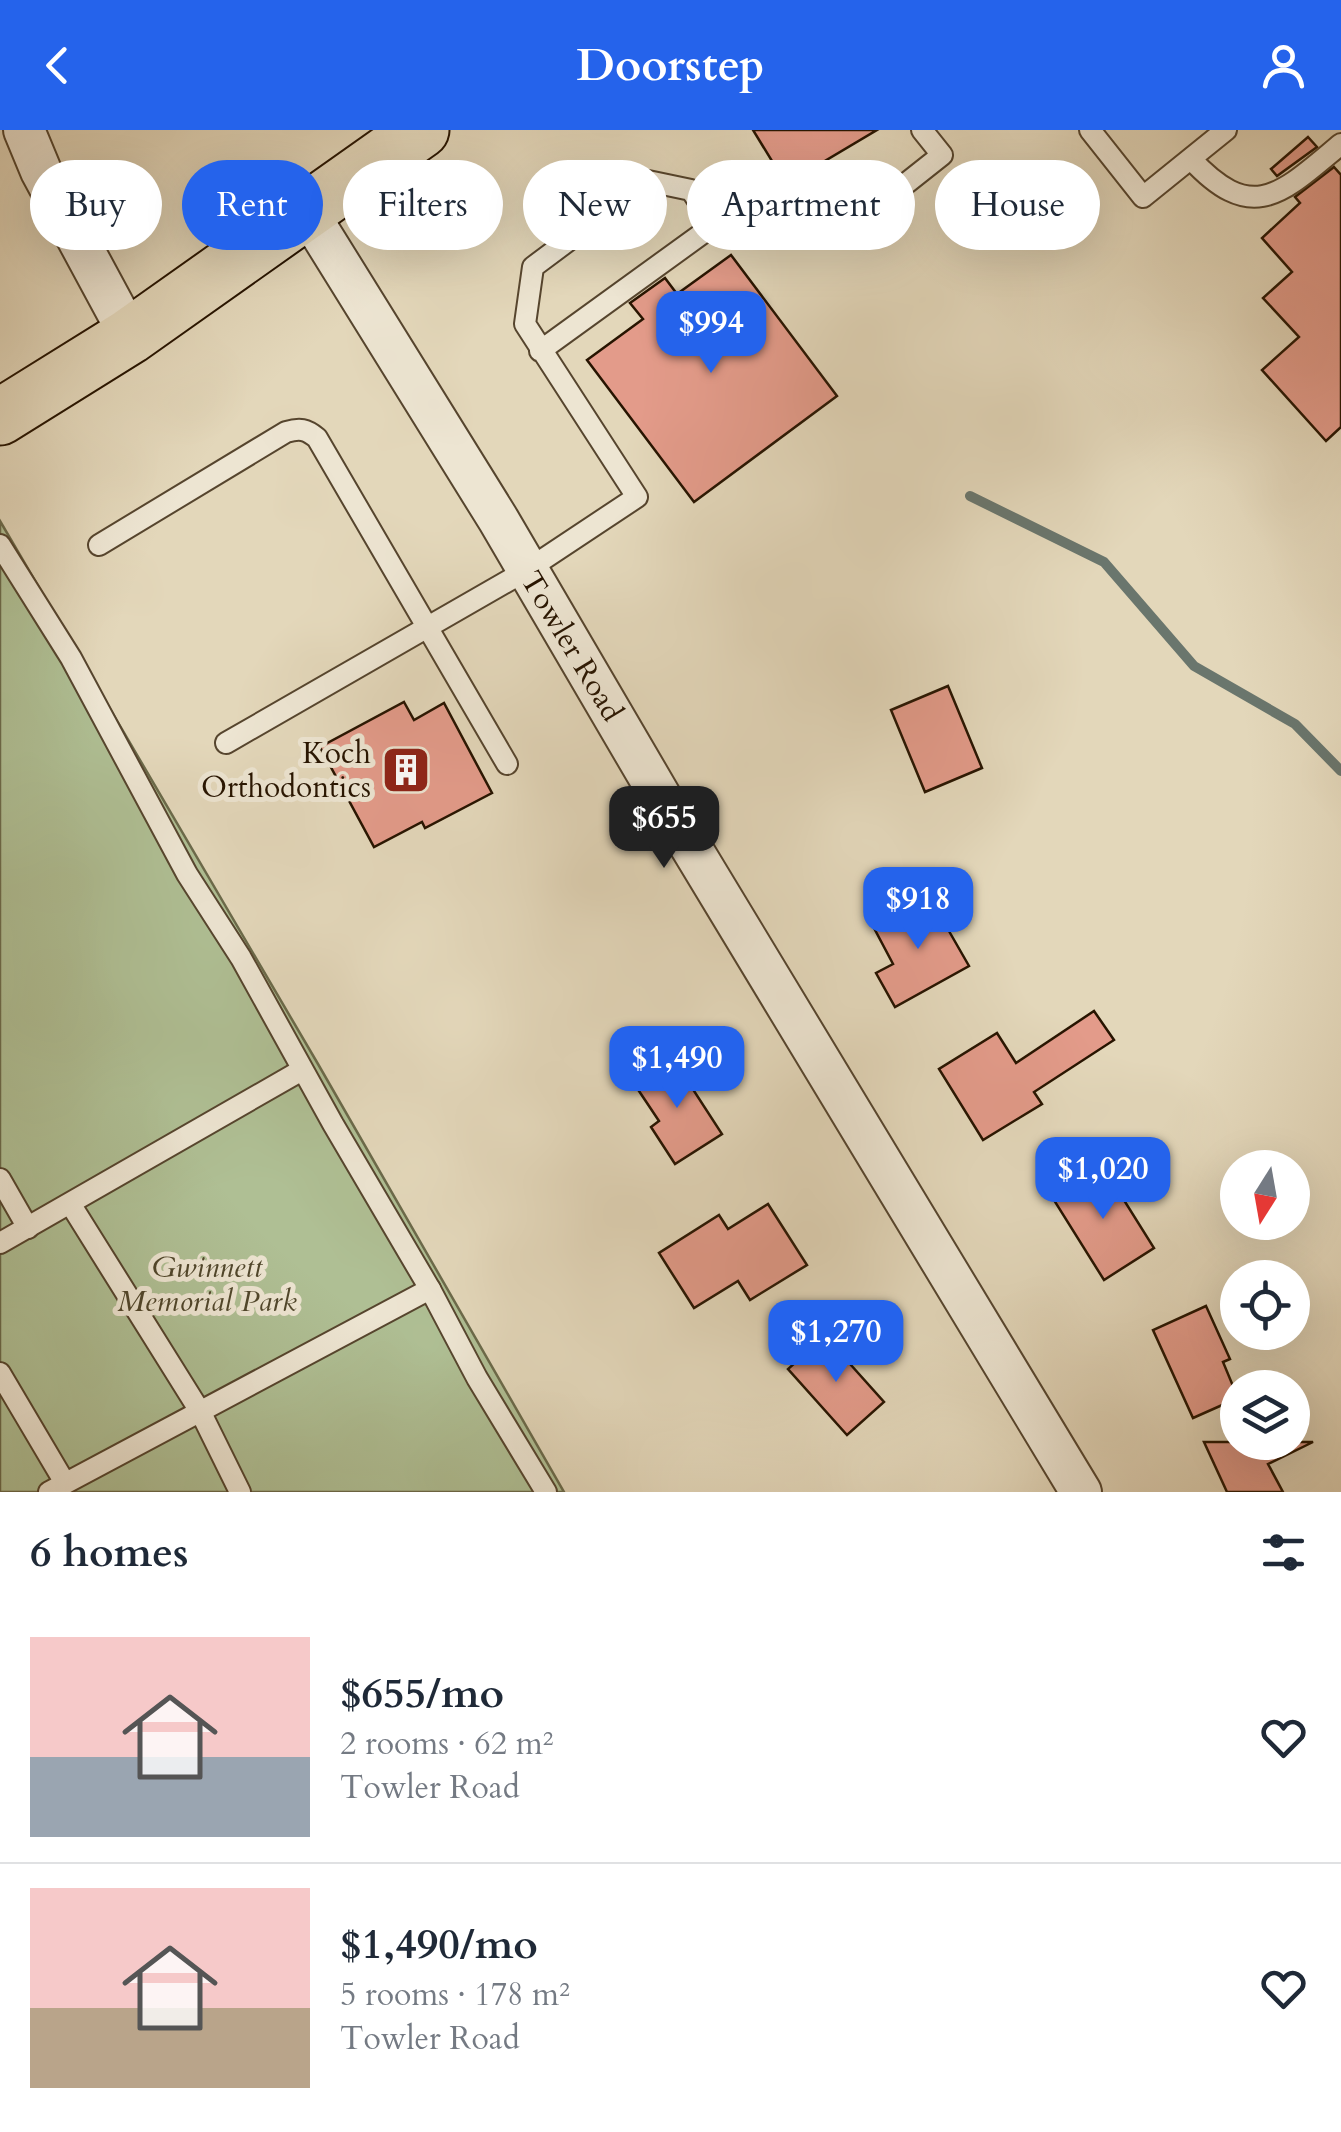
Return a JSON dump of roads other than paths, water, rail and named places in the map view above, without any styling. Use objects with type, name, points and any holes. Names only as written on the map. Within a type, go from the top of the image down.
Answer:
[{"type":"main road","points":[[323,201],[421,130]]},
{"type":"main road","points":[[0,417],[130,336],[253,250]]},
{"type":"street","points":[[24,130],[41,171],[130,336]]},
{"type":"street","name":"Towler Road","points":[[323,237],[1081,1492]]},
{"type":"lane","points":[[915,176],[942,155],[922,130]]},
{"type":"lane","points":[[1090,130],[1143,197],[1216,133]]},
{"type":"lane","points":[[1190,159],[1230,193],[1249,198],[1276,194],[1341,144]]},
{"type":"lane","points":[[226,743],[527,570],[637,497],[540,351],[525,324],[533,267],[648,181],[692,190],[714,224],[540,351]]},
{"type":"lane","points":[[99,545],[286,432],[308,430],[317,438],[508,764]]},
{"type":"lane","points":[[0,545],[71,658],[188,874],[241,958],[430,1289],[476,1378],[546,1492]]},
{"type":"lane","points":[[0,1243],[302,1070]]},
{"type":"lane","points":[[0,1179],[28,1228]]},
{"type":"lane","points":[[72,1204],[201,1414],[240,1492]]},
{"type":"lane","points":[[0,1373],[57,1488],[430,1289]]},
{"type":"waterway","points":[[970,496],[1104,562],[1194,666],[1295,724],[1341,771]]},
{"type":"place","name":"Koch Orthodontics","points":[[406,770]]},
{"type":"park label","name":"Gwinnett Memorial Park","points":[[207,1284]]}]
